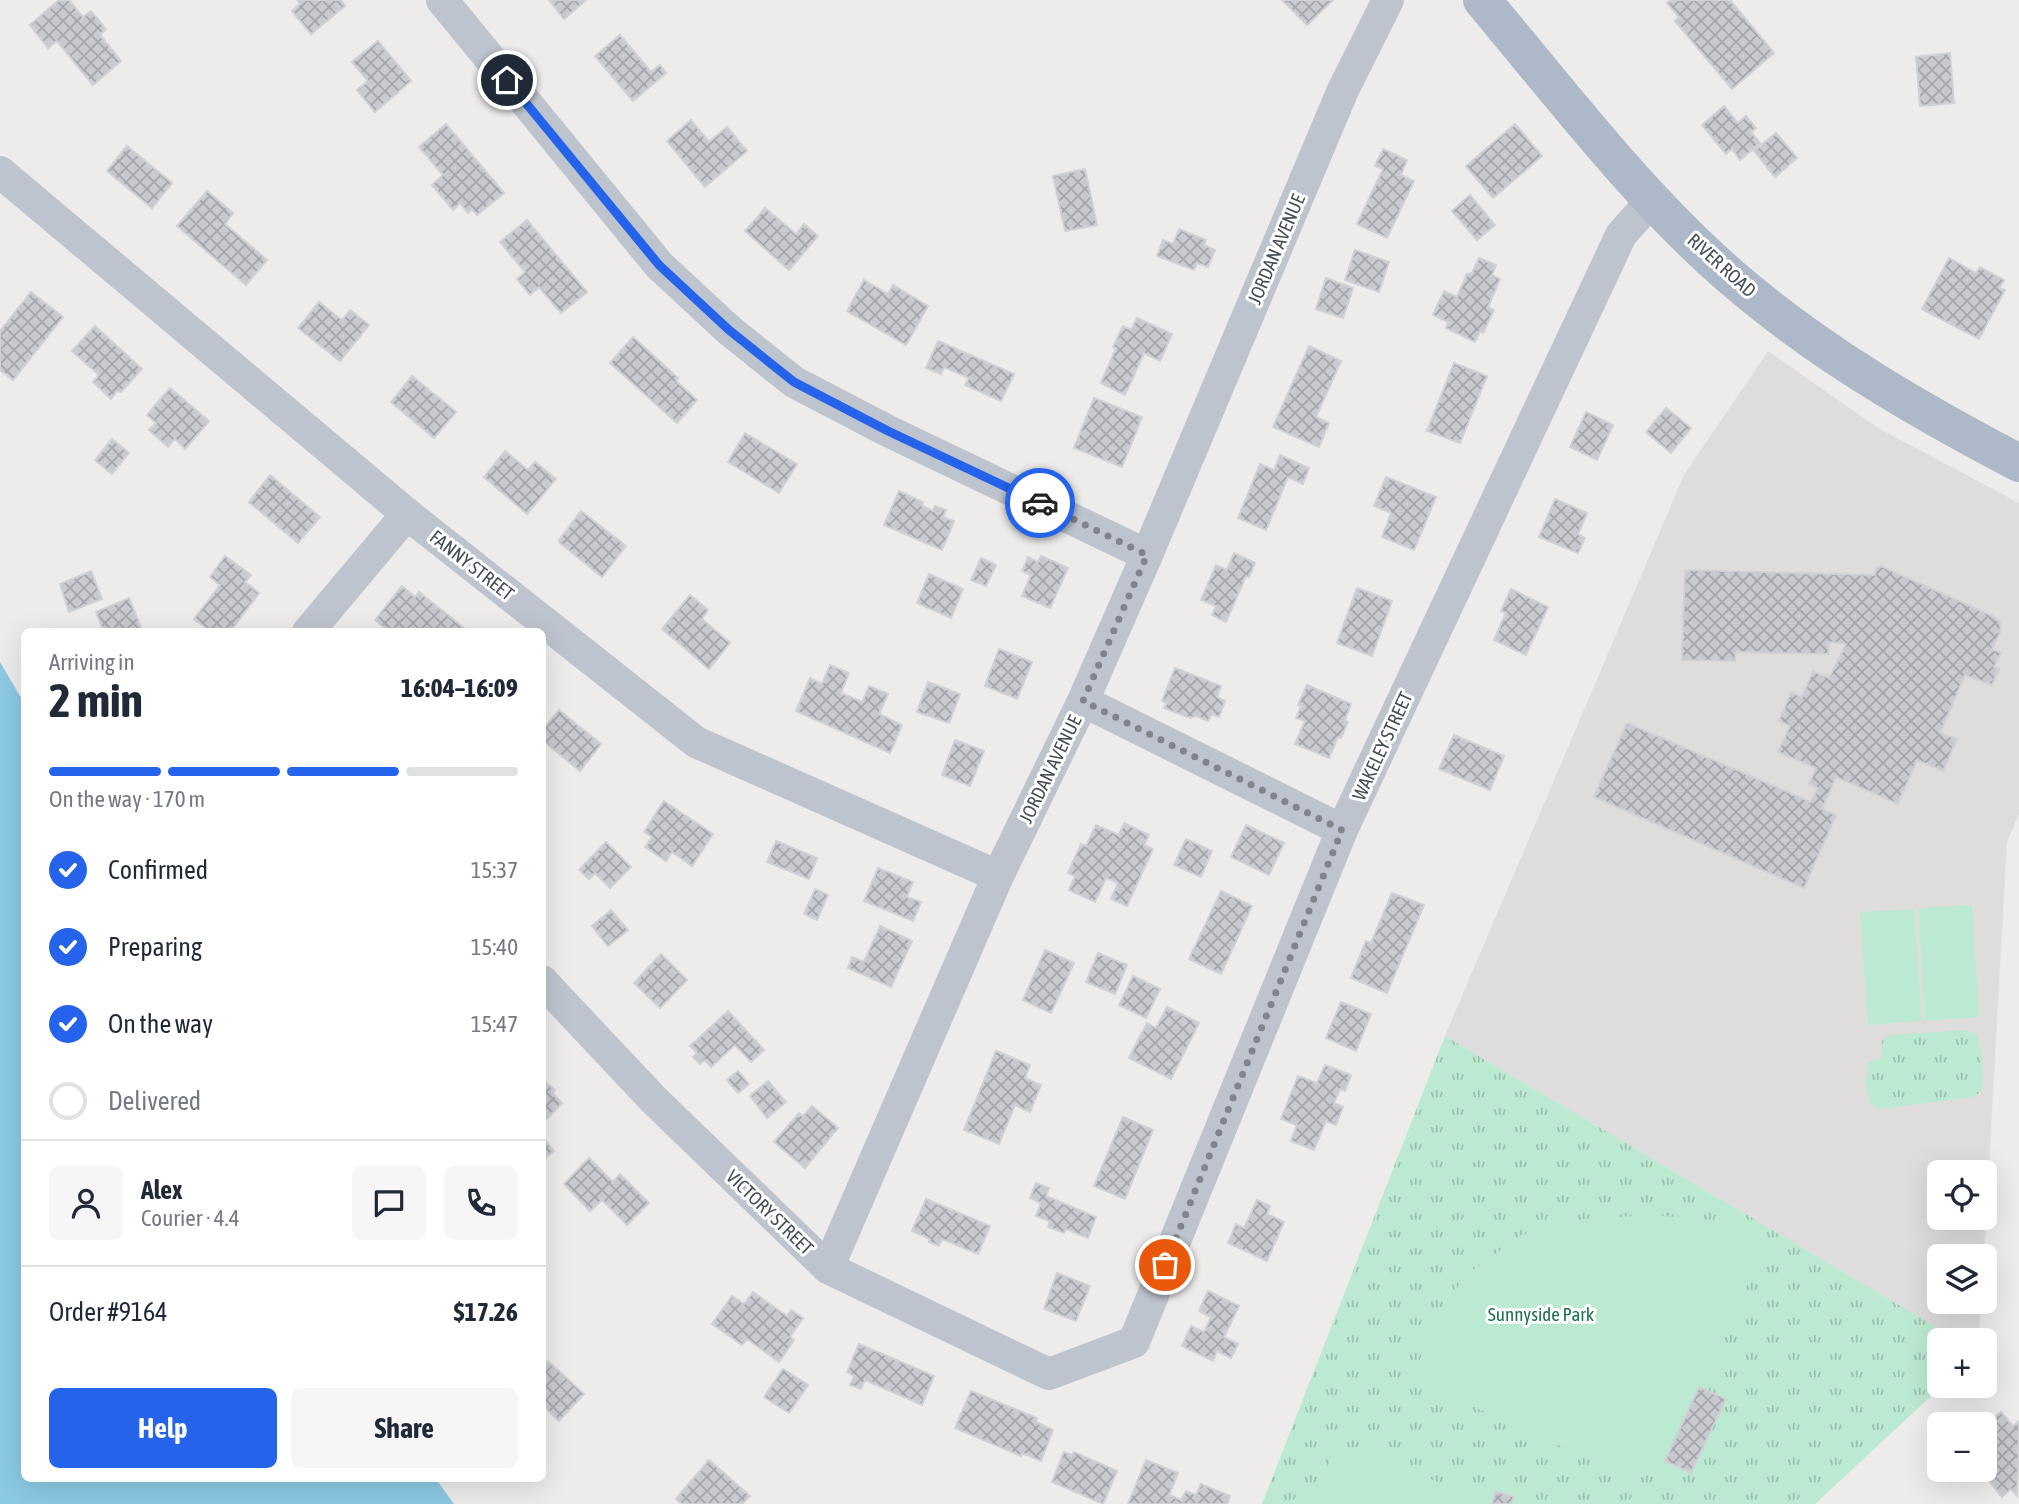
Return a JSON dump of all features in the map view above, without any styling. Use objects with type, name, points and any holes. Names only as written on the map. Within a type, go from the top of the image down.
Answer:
[{"type":"main road","name":"RIVER ROAD","points":[[1482,0],[1652,200],[1729,275],[1800,332],[1855,371],[1926,414],[2019,463]]},
{"type":"street","points":[[442,0],[659,265],[729,330],[794,382],[888,431],[1147,555]]},
{"type":"street","name":"JORDAN AVENUE","points":[[828,1268],[998,876],[1083,701],[1147,555],[1343,90],[1388,0]]},
{"type":"street","name":"FANNY STREET","points":[[0,172],[407,514],[696,741],[998,876]]},
{"type":"street","name":"WAKELEY STREET","points":[[1049,1374],[1134,1342],[1342,830],[1621,235],[1652,200]]},
{"type":"street","points":[[311,628],[407,514]]},
{"type":"street","points":[[1083,701],[1342,830]]},
{"type":"street","name":"VICTORY STREET","points":[[546,985],[653,1099],[828,1268],[1049,1374]]},
{"type":"shaded area","points":[[1768,351],[1878,428],[2019,503],[2019,814],[2007,842],[1989,1160],[1927,1160],[1927,1230],[1985,1230],[1985,1244],[1927,1244],[1927,1314],[1980,1314],[1980,1328],[1938,1328],[1445,1036],[1684,475]]},
{"type":"green space","points":[[1972,905],[1979,1017],[1925,1021],[1918,908]]},
{"type":"green space","points":[[1914,909],[1922,1021],[1868,1025],[1860,912]]},
{"type":"green space","points":[[1965,1030],[1976,1034],[1979,1041],[1983,1087],[1978,1094],[1966,1098],[1881,1109],[1870,1104],[1865,1081],[1868,1073],[1867,1062],[1881,1059],[1882,1041],[1890,1035]]},
{"type":"green space","name":"Sunnyside Park","points":[[1445,1036],[1938,1328],[1927,1328],[1929,1398],[1815,1504],[1262,1504]]},
{"type":"green space","points":[[1651,1215],[1713,1220],[1765,1242],[1672,1466],[1635,1480],[1413,1379],[1431,1328],[1464,1277],[1521,1235],[1583,1219]]},
{"type":"green space","points":[[1335,1442],[1495,1504],[1317,1504]]},
{"type":"water","points":[[0,662],[21,698],[21,1482],[438,1482],[454,1504],[0,1504]]},
{"type":"building","points":[[59,0],[69,0],[83,17],[91,11],[106,29],[100,35],[121,61],[93,85],[57,41],[48,48],[30,25]]},
{"type":"building","points":[[297,0],[341,0],[345,6],[311,34],[292,11],[300,4]]},
{"type":"building","points":[[549,0],[586,0],[564,19]]},
{"type":"building","points":[[1282,0],[1333,0],[1307,25]]},
{"type":"building","points":[[1671,0],[1730,0],[1774,53],[1732,89],[1675,21],[1679,17],[1667,3]]},
{"type":"building","points":[[620,35],[651,72],[660,65],[666,73],[633,101],[595,56]]},
{"type":"building","points":[[378,41],[411,81],[375,112],[357,90],[368,81],[352,62]]},
{"type":"building","points":[[1950,53],[1954,103],[1920,106],[1916,57]]},
{"type":"building","points":[[1724,106],[1738,123],[1746,116],[1756,128],[1751,132],[1760,143],[1740,160],[1732,149],[1726,154],[1702,125]]},
{"type":"building","points":[[691,120],[709,142],[727,127],[747,151],[705,187],[667,141]]},
{"type":"building","points":[[446,124],[504,193],[477,215],[472,209],[468,213],[460,203],[453,210],[432,185],[443,175],[419,147]]},
{"type":"building","points":[[1515,124],[1542,156],[1493,198],[1466,166]]},
{"type":"building","points":[[1776,133],[1797,158],[1775,177],[1754,151]]},
{"type":"building","points":[[127,146],[172,183],[152,208],[107,171]]},
{"type":"building","points":[[1383,149],[1407,160],[1401,175],[1414,181],[1387,238],[1357,224],[1383,169],[1375,166]]},
{"type":"building","points":[[1085,169],[1097,225],[1065,231],[1053,176]]},
{"type":"building","points":[[207,191],[233,213],[225,224],[267,260],[246,285],[177,226]]},
{"type":"building","points":[[1470,195],[1495,225],[1477,240],[1452,211]]},
{"type":"building","points":[[765,208],[796,234],[804,224],[818,236],[789,270],[745,231]]},
{"type":"building","points":[[527,220],[587,292],[561,313],[539,287],[530,295],[517,279],[525,272],[500,242]]},
{"type":"building","points":[[1179,229],[1206,240],[1204,245],[1215,250],[1208,267],[1197,263],[1194,270],[1157,256],[1163,240],[1173,244]]},
{"type":"building","points":[[1355,250],[1389,262],[1379,292],[1345,280]]},
{"type":"building","points":[[1479,258],[1496,265],[1492,275],[1500,279],[1488,307],[1494,310],[1483,333],[1480,331],[1475,342],[1446,328],[1448,322],[1433,315],[1444,291],[1457,297],[1467,274],[1472,273]]},
{"type":"building","points":[[1949,258],[1976,273],[1980,267],[2004,280],[1999,288],[2005,290],[1979,339],[1922,309]]},
{"type":"building","points":[[1326,278],[1353,288],[1343,318],[1316,309]]},
{"type":"building","points":[[864,280],[888,294],[893,285],[928,306],[906,345],[847,311]]},
{"type":"building","points":[[31,292],[63,317],[13,380],[0,370],[0,331]]},
{"type":"building","points":[[319,302],[342,320],[350,310],[369,325],[340,361],[298,328]]},
{"type":"building","points":[[1137,318],[1172,334],[1160,361],[1144,353],[1125,395],[1101,383],[1123,326],[1131,330]]},
{"type":"building","points":[[95,326],[142,369],[111,399],[93,382],[99,375],[72,351]]},
{"type":"building","points":[[633,337],[678,378],[676,381],[697,400],[677,423],[610,363]]},
{"type":"building","points":[[938,341],[1014,374],[1001,401],[965,385],[969,378],[944,367],[941,374],[926,368]]},
{"type":"building","points":[[1309,346],[1341,361],[1316,417],[1329,423],[1319,447],[1273,427]]},
{"type":"building","points":[[1454,363],[1487,376],[1460,443],[1427,431]]},
{"type":"building","points":[[412,376],[456,412],[434,438],[391,402]]},
{"type":"building","points":[[170,388],[209,421],[185,449],[175,439],[168,447],[149,430],[156,423],[147,415]]},
{"type":"building","points":[[1094,398],[1142,417],[1122,467],[1074,448]]},
{"type":"building","points":[[1666,408],[1691,428],[1671,453],[1646,432]]},
{"type":"building","points":[[1586,412],[1613,425],[1597,460],[1570,447]]},
{"type":"building","points":[[745,433],[797,464],[779,493],[728,462]]},
{"type":"building","points":[[112,439],[129,453],[112,474],[95,460]]},
{"type":"building","points":[[505,451],[528,470],[535,462],[556,479],[527,514],[484,477]]},
{"type":"building","points":[[1280,455],[1309,468],[1303,484],[1288,477],[1266,530],[1238,518],[1260,464],[1274,470]]},
{"type":"building","points":[[270,475],[320,517],[298,543],[249,502]]},
{"type":"building","points":[[1386,477],[1436,497],[1414,550],[1382,537],[1391,513],[1374,506]]},
{"type":"building","points":[[899,491],[923,502],[922,506],[933,511],[935,506],[946,510],[943,517],[954,521],[942,550],[884,525]]},
{"type":"building","points":[[1555,499],[1587,513],[1578,534],[1585,538],[1578,553],[1539,537]]},
{"type":"building","points":[[581,511],[626,546],[602,577],[559,540]]},
{"type":"building","points":[[1234,553],[1255,563],[1249,577],[1246,576],[1226,622],[1212,615],[1216,606],[1201,600],[1216,565],[1227,570]]},
{"type":"building","points":[[225,556],[251,575],[245,582],[259,593],[233,628],[206,628],[194,619],[220,585],[210,577]]},
{"type":"building","points":[[1041,556],[1068,568],[1050,608],[1022,596],[1031,575],[1022,571],[1028,557],[1038,562]]},
{"type":"building","points":[[981,558],[996,565],[986,586],[971,580]]},
{"type":"building","points":[[1881,566],[1995,617],[2001,630],[1992,649],[2001,653],[1994,667],[1999,669],[1992,685],[1965,675],[1940,733],[1957,739],[1943,771],[1917,760],[1898,804],[1836,777],[1822,809],[1836,815],[1804,888],[1594,797],[1627,723],[1811,802],[1818,788],[1809,784],[1816,768],[1778,752],[1790,726],[1779,721],[1791,692],[1802,697],[1813,671],[1829,678],[1846,644],[1829,642],[1828,654],[1736,652],[1735,661],[1682,660],[1685,570],[1875,575],[1876,568]]},
{"type":"building","points":[[91,571],[102,599],[69,612],[60,584]]},
{"type":"building","points":[[929,574],[963,589],[951,618],[917,603]]},
{"type":"building","points":[[402,586],[415,597],[419,592],[464,628],[384,628],[375,620]]},
{"type":"building","points":[[1357,588],[1392,601],[1372,656],[1337,643]]},
{"type":"building","points":[[1511,589],[1548,607],[1526,655],[1494,640],[1506,613],[1501,611]]},
{"type":"building","points":[[690,595],[708,610],[702,619],[730,643],[709,669],[662,629]]},
{"type":"building","points":[[129,598],[141,628],[102,628],[96,612]]},
{"type":"building","points":[[999,649],[1032,662],[1017,699],[985,686]]},
{"type":"building","points":[[830,665],[849,673],[841,693],[862,702],[869,686],[888,694],[879,714],[902,725],[890,753],[796,711],[810,678],[822,684]]},
{"type":"building","points":[[1175,668],[1221,686],[1217,697],[1225,701],[1219,717],[1212,714],[1208,721],[1196,716],[1190,718],[1164,708],[1167,703],[1162,701]]},
{"type":"building","points":[[928,682],[960,694],[949,723],[917,712]]},
{"type":"building","points":[[1307,685],[1351,704],[1345,720],[1348,722],[1329,758],[1295,744],[1305,721],[1296,718],[1301,706],[1298,705]]},
{"type":"building","points":[[559,710],[601,744],[580,771],[546,743],[546,725]]},
{"type":"building","points":[[1454,735],[1504,756],[1490,790],[1439,769]]},
{"type":"building","points":[[955,740],[984,751],[970,786],[942,775]]},
{"type":"building","points":[[664,801],[713,834],[692,866],[672,852],[666,861],[645,847],[652,837],[644,832]]},
{"type":"building","points":[[1124,823],[1149,835],[1144,845],[1153,849],[1127,906],[1111,899],[1118,883],[1106,878],[1095,902],[1069,890],[1075,876],[1068,873],[1081,844],[1086,846],[1096,825],[1119,835]]},
{"type":"building","points":[[1246,825],[1284,843],[1269,875],[1231,857]]},
{"type":"building","points":[[1186,839],[1212,851],[1201,877],[1174,865]]},
{"type":"building","points":[[776,841],[817,858],[809,879],[767,862]]},
{"type":"building","points":[[606,842],[631,867],[610,888],[595,873],[589,879],[579,870]]},
{"type":"building","points":[[878,868],[913,882],[907,897],[921,902],[913,921],[864,901]]},
{"type":"building","points":[[815,889],[828,895],[817,920],[804,914]]},
{"type":"building","points":[[1221,891],[1252,906],[1221,974],[1189,959]]},
{"type":"building","points":[[1392,893],[1424,905],[1387,993],[1351,978],[1366,941],[1371,943]]},
{"type":"building","points":[[611,910],[628,930],[608,946],[592,926]]},
{"type":"building","points":[[880,926],[912,941],[891,987],[848,968],[852,957],[864,962]]},
{"type":"building","points":[[1045,950],[1074,963],[1051,1013],[1023,1000]]},
{"type":"building","points":[[1098,953],[1127,965],[1115,994],[1086,982]]},
{"type":"building","points":[[661,954],[687,980],[660,1008],[634,983]]},
{"type":"building","points":[[1133,976],[1160,989],[1146,1018],[1119,1005]]},
{"type":"building","points":[[1341,1002],[1371,1014],[1356,1051],[1326,1038]]},
{"type":"building","points":[[1167,1007],[1199,1023],[1171,1079],[1129,1058],[1147,1023],[1156,1028]]},
{"type":"building","points":[[728,1011],[764,1050],[751,1062],[735,1045],[711,1067],[705,1060],[700,1064],[693,1057],[697,1053],[690,1046]]},
{"type":"building","points":[[996,1051],[1030,1065],[1025,1078],[1041,1085],[1030,1112],[1015,1105],[999,1144],[964,1130]]},
{"type":"building","points":[[1325,1065],[1351,1075],[1345,1091],[1340,1089],[1334,1103],[1343,1107],[1336,1125],[1326,1121],[1314,1150],[1291,1141],[1297,1125],[1281,1119],[1298,1076],[1317,1083]]},
{"type":"building","points":[[738,1071],[749,1084],[738,1093],[727,1080]]},
{"type":"building","points":[[768,1081],[786,1102],[767,1118],[750,1096]]},
{"type":"building","points":[[546,1082],[555,1090],[552,1093],[562,1103],[547,1119]]},
{"type":"building","points":[[812,1106],[838,1128],[805,1168],[774,1142],[799,1113],[803,1116]]},
{"type":"building","points":[[1123,1117],[1153,1130],[1125,1199],[1094,1186]]},
{"type":"building","points":[[546,1141],[554,1151],[546,1158]]},
{"type":"building","points":[[589,1158],[613,1182],[620,1174],[649,1203],[627,1225],[602,1200],[590,1211],[564,1184]]},
{"type":"building","points":[[1036,1183],[1049,1188],[1046,1196],[1096,1217],[1088,1238],[1066,1229],[1064,1233],[1048,1227],[1050,1221],[1036,1216],[1041,1203],[1030,1198]]},
{"type":"building","points":[[926,1199],[990,1226],[978,1254],[942,1239],[939,1246],[912,1231]]},
{"type":"building","points":[[1257,1200],[1270,1206],[1267,1214],[1284,1222],[1267,1261],[1228,1243],[1236,1224],[1244,1228]]},
{"type":"building","points":[[1057,1273],[1090,1286],[1076,1321],[1044,1309]]},
{"type":"building","points":[[1208,1291],[1239,1306],[1224,1337],[1238,1344],[1231,1358],[1217,1351],[1213,1361],[1182,1346],[1191,1326],[1204,1332],[1211,1317],[1199,1311]]},
{"type":"building","points":[[753,1292],[787,1316],[791,1310],[803,1318],[790,1337],[794,1340],[779,1362],[747,1339],[742,1345],[712,1324],[732,1296],[744,1304]]},
{"type":"building","points":[[859,1344],[934,1376],[922,1405],[865,1380],[861,1389],[850,1385],[854,1376],[847,1372]]},
{"type":"building","points":[[548,1361],[584,1394],[559,1421],[546,1409]]},
{"type":"building","points":[[783,1369],[808,1385],[789,1413],[764,1397]]},
{"type":"building","points":[[1699,1387],[1726,1399],[1691,1473],[1665,1461]]},
{"type":"building","points":[[971,1391],[1037,1418],[1036,1422],[1053,1430],[1041,1461],[1022,1453],[1021,1456],[955,1428]]},
{"type":"building","points":[[2001,1412],[2013,1426],[2019,1421],[2017,1496],[2011,1489],[2002,1497],[1990,1482],[1997,1482],[1997,1415]]},
{"type":"building","points":[[1064,1452],[1072,1455],[1074,1452],[1117,1471],[1103,1504],[1052,1482]]},
{"type":"building","points":[[709,1460],[750,1496],[742,1504],[682,1504],[676,1499]]},
{"type":"building","points":[[1146,1460],[1178,1473],[1169,1495],[1181,1500],[1186,1491],[1196,1495],[1201,1484],[1230,1496],[1227,1504],[1128,1504]]},
{"type":"building","points":[[1496,1491],[1514,1497],[1511,1504],[1492,1504]]},
{"type":"way so far","points":[[1040,503],[1147,555],[1083,701],[1342,830],[1165,1265]]},
{"type":"route","points":[[507,80],[659,265],[729,330],[794,382],[888,431],[1040,503]]}]
